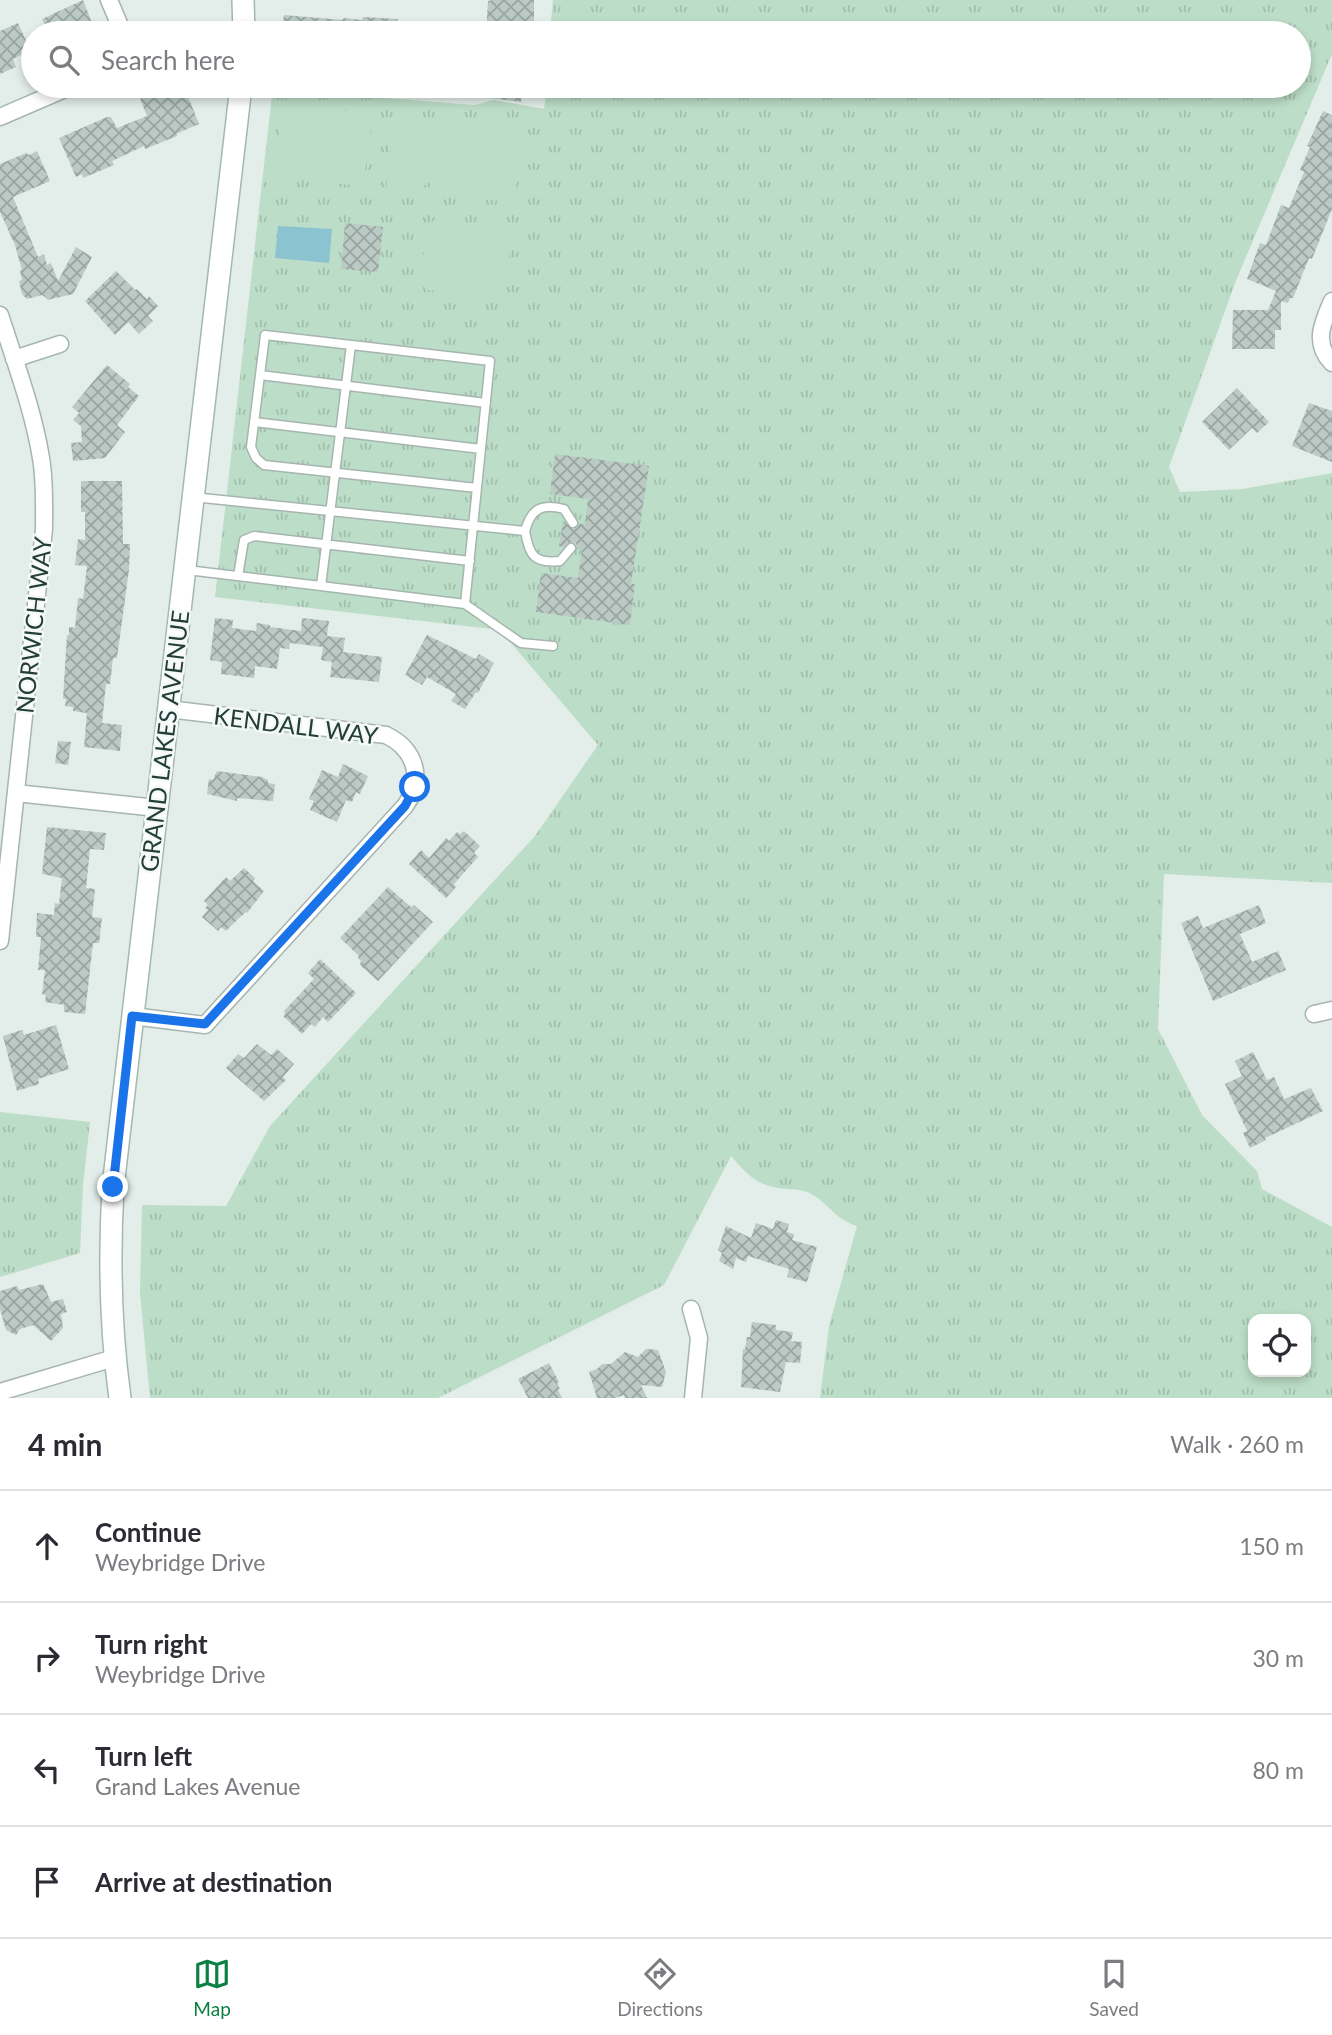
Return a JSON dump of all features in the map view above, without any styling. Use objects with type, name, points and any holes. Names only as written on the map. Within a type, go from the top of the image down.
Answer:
[{"type":"street","points":[[109,0],[118,21]]},
{"type":"street","points":[[243,0],[244,21]]},
{"type":"street","points":[[0,117],[44,98]]},
{"type":"street","name":"GRAND LAKES AVENUE","points":[[120,1398],[111,1309],[112,1198],[240,98]]},
{"type":"street","points":[[1332,301],[1322,324],[1321,346],[1332,363]]},
{"type":"street","name":"NORWICH WAY","points":[[0,315],[34,425],[44,494],[44,529],[0,941]]},
{"type":"street","points":[[14,359],[60,344]]},
{"type":"street","name":"KENDALL WAY","points":[[132,1016],[205,1024],[405,806],[415,787],[416,774],[407,750],[386,735],[168,709]]},
{"type":"street","points":[[16,793],[157,808]]},
{"type":"street","points":[[1314,1014],[1332,1010]]},
{"type":"street","points":[[691,1309],[699,1338],[692,1398]]},
{"type":"street","points":[[0,1392],[114,1358]]},
{"type":"lane","points":[[465,604],[491,361],[265,335],[251,447],[256,458],[264,465],[477,488]]},
{"type":"lane","points":[[321,586],[351,345]]},
{"type":"lane","points":[[260,375],[486,403]]},
{"type":"lane","points":[[254,422],[481,449]]},
{"type":"lane","points":[[193,497],[331,509],[525,531]]},
{"type":"lane","points":[[571,548],[560,561],[536,559],[528,548],[525,531],[529,515],[552,506],[564,509],[573,523]]},
{"type":"lane","points":[[238,576],[244,540],[254,536],[470,561]]},
{"type":"lane","points":[[184,569],[465,604],[521,643],[553,646]]},
{"type":"green space","points":[[553,0],[1332,0],[1332,54],[1235,283],[1169,467],[1180,492],[1243,489],[1332,473],[1332,883],[1164,874],[1158,1029],[1202,1115],[1257,1171],[1262,1189],[1332,1227],[1332,1398],[820,1398],[829,1326],[857,1226],[841,1218],[814,1195],[755,1180],[731,1156],[664,1285],[438,1398],[150,1398],[140,1293],[142,1205],[226,1206],[270,1126],[535,836],[598,745],[500,630],[215,597],[272,98],[385,98],[474,105],[494,100],[544,109],[545,98],[1311,98],[1311,21],[551,21]]},
{"type":"green space","points":[[288,104],[317,107],[327,118],[337,110],[364,113],[372,122],[364,178],[353,185],[327,183],[322,170],[306,180],[275,176],[281,109]]},
{"type":"green space","points":[[401,117],[426,121],[435,132],[446,123],[473,125],[479,134],[488,128],[518,130],[522,138],[515,196],[507,202],[476,198],[472,191],[461,198],[435,196],[429,182],[416,192],[386,189],[393,124]]},
{"type":"green space","points":[[435,219],[462,222],[469,231],[476,225],[507,228],[512,233],[504,293],[497,298],[466,295],[461,284],[453,292],[426,290],[422,285],[425,230]]},
{"type":"green space","points":[[0,1112],[90,1122],[83,1185],[80,1253],[0,1277]]},
{"type":"water","points":[[278,226],[332,229],[329,263],[275,258]]},
{"type":"building","points":[[83,0],[91,21],[43,21],[42,19]]},
{"type":"building","points":[[534,0],[534,21],[487,21],[488,1]]},
{"type":"building","points":[[284,15],[343,20],[362,20],[363,17],[398,19],[398,21],[283,21]]},
{"type":"building","points":[[18,23],[21,30],[21,55],[13,59],[16,67],[0,74],[0,31]]},
{"type":"building","points":[[189,98],[199,124],[176,134],[177,136],[145,149],[144,146],[112,161],[114,165],[83,178],[82,174],[76,177],[59,138],[107,117],[111,117],[117,128],[147,116],[140,99]]},
{"type":"building","points":[[490,98],[522,98],[521,102]]},
{"type":"building","points":[[1323,111],[1332,115],[1332,209],[1293,298],[1290,298],[1288,303],[1281,301],[1281,330],[1275,330],[1275,349],[1232,349],[1233,310],[1268,310],[1276,291],[1247,279],[1260,243],[1266,245],[1281,205],[1289,208],[1304,172],[1300,170],[1310,147],[1307,146]]},
{"type":"building","points":[[37,151],[50,181],[13,197],[38,257],[44,254],[47,265],[51,263],[58,281],[76,247],[92,257],[73,294],[47,300],[42,295],[27,299],[22,294],[19,281],[22,280],[22,270],[15,245],[0,212],[0,164]]},
{"type":"building","points":[[345,223],[383,227],[378,272],[341,269]]},
{"type":"building","points":[[116,271],[135,290],[147,299],[149,296],[158,306],[148,316],[153,321],[139,334],[128,322],[115,335],[85,301]]},
{"type":"building","points":[[107,365],[130,384],[128,387],[139,396],[117,425],[125,432],[105,458],[73,461],[71,443],[82,442],[81,426],[73,420],[79,413],[72,407]]},
{"type":"building","points":[[1237,388],[1269,422],[1257,433],[1252,428],[1229,450],[1202,422]]},
{"type":"building","points":[[1309,403],[1332,411],[1332,462],[1292,446]]},
{"type":"building","points":[[555,454],[649,466],[631,584],[635,584],[630,625],[536,612],[541,573],[578,578],[582,549],[577,549],[576,543],[571,542],[564,547],[559,546],[563,521],[573,529],[579,524],[585,524],[588,499],[550,494]]},
{"type":"building","points":[[81,481],[122,481],[123,544],[130,544],[129,570],[117,658],[113,658],[110,684],[106,684],[102,723],[122,725],[120,751],[84,747],[87,713],[73,711],[73,707],[65,706],[66,699],[63,699],[67,635],[69,627],[75,628],[78,598],[83,599],[87,566],[75,565],[78,539],[85,540]]},
{"type":"building","points":[[215,618],[233,620],[232,628],[256,631],[257,623],[301,631],[302,618],[329,621],[327,636],[345,638],[343,652],[382,657],[379,682],[330,677],[332,662],[321,660],[323,647],[290,643],[289,649],[280,648],[277,669],[255,666],[254,678],[221,674],[222,662],[210,660]]},
{"type":"building","points":[[427,635],[476,659],[479,654],[494,663],[478,693],[476,692],[465,709],[451,701],[456,694],[427,677],[422,685],[405,675]]},
{"type":"building","points":[[58,741],[71,742],[68,765],[55,763]]},
{"type":"building","points":[[343,764],[368,776],[360,794],[356,792],[352,802],[346,800],[337,822],[310,810],[314,801],[309,799],[322,770],[338,777]]},
{"type":"building","points":[[217,771],[268,780],[268,783],[275,784],[273,801],[237,798],[237,801],[207,794],[209,779],[213,780]]},
{"type":"building","points":[[47,827],[106,833],[104,850],[90,849],[86,888],[95,889],[92,917],[102,918],[99,943],[93,943],[85,1014],[64,1012],[64,1005],[45,1002],[46,995],[42,994],[45,970],[38,970],[41,937],[36,937],[37,913],[54,915],[55,903],[59,904],[62,878],[42,874]]},
{"type":"building","points":[[464,831],[480,846],[474,853],[478,857],[454,884],[456,887],[446,898],[409,864],[421,850],[429,858],[446,838],[449,841],[457,832],[460,834]]},
{"type":"building","points":[[244,868],[264,891],[247,913],[226,931],[221,927],[218,931],[202,917],[208,910],[204,901],[226,877],[230,881]]},
{"type":"building","points":[[388,887],[433,922],[378,981],[360,965],[359,956],[340,938]]},
{"type":"building","points":[[1259,905],[1266,923],[1240,934],[1252,962],[1278,951],[1286,970],[1213,1001],[1181,923],[1198,916],[1203,928]]},
{"type":"building","points":[[320,959],[356,993],[328,1022],[323,1017],[315,1027],[311,1024],[302,1034],[283,1016],[286,1013],[284,1011],[314,979],[308,973]]},
{"type":"building","points":[[56,1025],[69,1069],[38,1079],[39,1084],[17,1091],[3,1036],[22,1030],[24,1035]]},
{"type":"building","points":[[257,1044],[271,1055],[277,1049],[294,1064],[283,1077],[286,1080],[264,1101],[226,1068],[238,1054],[244,1058]]},
{"type":"building","points":[[1253,1052],[1267,1080],[1274,1077],[1284,1099],[1311,1088],[1323,1111],[1265,1138],[1266,1140],[1250,1148],[1243,1133],[1247,1131],[1225,1084],[1242,1076],[1235,1061]]},
{"type":"building","points":[[776,1220],[789,1224],[787,1232],[794,1234],[792,1240],[817,1247],[807,1282],[787,1277],[789,1269],[748,1256],[746,1262],[736,1258],[733,1269],[719,1261],[722,1253],[718,1250],[726,1226],[751,1238],[756,1223],[773,1229]]},
{"type":"building","points":[[43,1284],[51,1302],[63,1299],[67,1312],[61,1314],[63,1328],[51,1341],[33,1325],[20,1329],[16,1335],[6,1330],[0,1309],[0,1291],[17,1286],[19,1290]]},
{"type":"building","points":[[752,1322],[776,1325],[776,1330],[793,1332],[791,1341],[802,1342],[800,1363],[786,1362],[780,1392],[741,1387],[743,1349],[747,1337],[750,1337]]},
{"type":"building","points":[[646,1349],[658,1350],[666,1372],[662,1387],[641,1385],[647,1398],[625,1398],[624,1395],[597,1398],[589,1372],[602,1364],[611,1364],[625,1352],[638,1357]]},
{"type":"building","points":[[549,1363],[559,1382],[558,1390],[562,1398],[528,1398],[518,1379]]},
{"type":"route","points":[[113,1187],[132,1016],[205,1024],[405,806],[415,787]]}]
